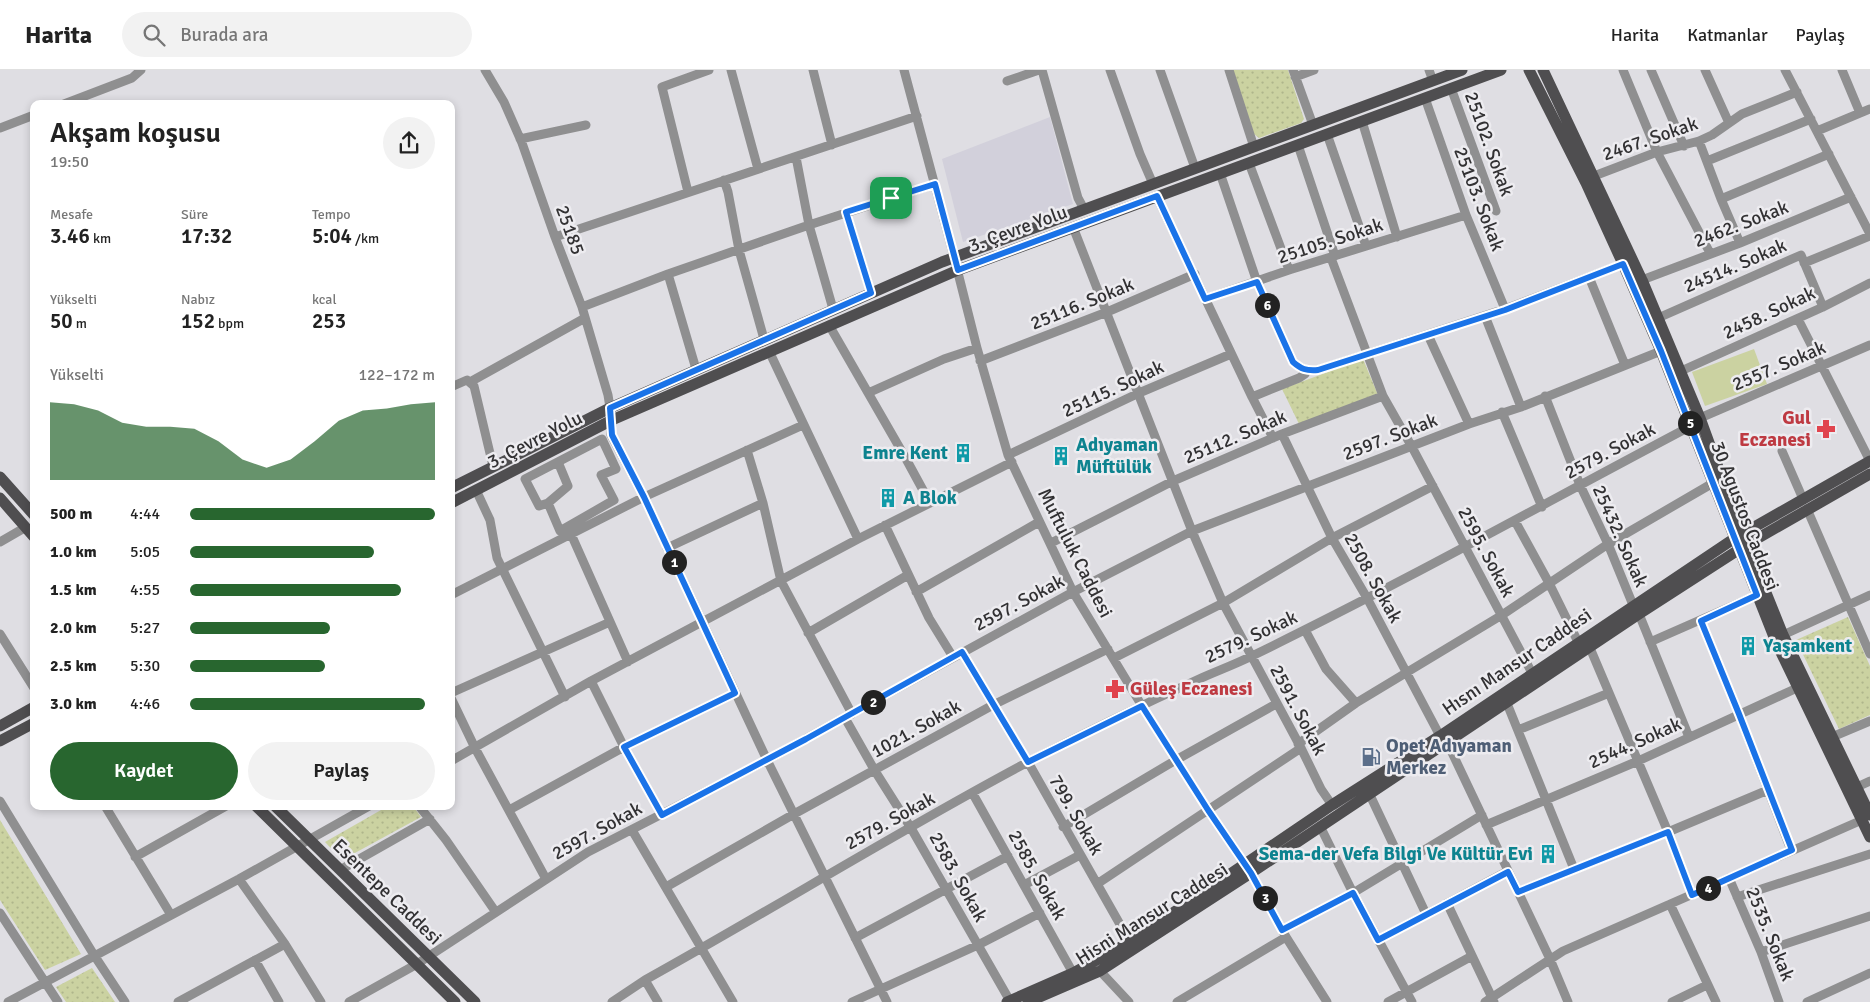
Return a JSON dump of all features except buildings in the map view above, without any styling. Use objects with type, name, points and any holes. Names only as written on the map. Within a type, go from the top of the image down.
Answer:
[{"type":"main road","name":"3. Çevre Yolu","points":[[455,486],[610,408],[954,257],[1313,125],[1431,75],[1462,70]]},
{"type":"main road","name":"3. Çevre Yolu","points":[[455,501],[612,420],[958,270],[1501,70]]},
{"type":"main road","name":"30 Agustos Caddesi","points":[[1529,70],[1586,183],[1623,264],[1661,351],[1713,483],[1856,787],[1866,817],[1870,837]]},
{"type":"main road","name":"30 Agustos Caddesi","points":[[1543,70],[1642,280],[1681,371],[1700,418],[1738,536]]},
{"type":"main road","name":"Hısnı Mansur Caddesi","points":[[1008,1001],[1073,973],[1130,942],[1249,869],[1332,805],[1443,739],[1532,673],[1578,642],[1636,610],[1738,536],[1805,504],[1870,461]]},
{"type":"main road","name":"Hisni Mansur Caddesi","points":[[1028,1002],[1049,998],[1100,970],[1249,869],[1320,826],[1369,793],[1443,739],[1506,702],[1590,648],[1636,610],[1743,547],[1805,504],[1870,474]]},
{"type":"main road","points":[[0,477],[30,511]]},
{"type":"main road","points":[[0,498],[30,532]]},
{"type":"main road","name":"30 Agustos Caddesi","points":[[1743,547],[1757,595],[1797,688],[1866,817]]},
{"type":"main road","points":[[0,726],[30,709]]},
{"type":"main road","points":[[0,741],[30,725]]},
{"type":"main road","name":"Esentepe Caddesi","points":[[260,810],[456,1002]]},
{"type":"main road","name":"Esentepe Caddesi","points":[[280,810],[475,1002]]},
{"type":"street","points":[[74,100],[132,78],[141,70]]},
{"type":"street","name":"25185","points":[[486,70],[504,102],[520,139],[582,307],[608,395],[612,435],[644,497],[767,760],[887,1002]]},
{"type":"street","points":[[688,192],[662,87],[709,70]]},
{"type":"street","points":[[731,70],[758,169]]},
{"type":"street","points":[[813,70],[832,145]]},
{"type":"street","name":"Muftuluk Caddesi","points":[[904,70],[958,270],[980,361],[1010,458],[1039,522],[1074,592],[1142,706],[1208,810],[1249,869],[1284,934],[1326,1001]]},
{"type":"street","points":[[1007,81],[1041,70],[1078,198],[1084,209]]},
{"type":"street","points":[[1110,70],[1140,154],[1153,184]]},
{"type":"street","points":[[1160,70],[1195,168]]},
{"type":"street","points":[[1229,70],[1254,147]]},
{"type":"street","points":[[1313,125],[1294,73],[1314,70]]},
{"type":"street","points":[[1623,70],[1658,152],[1710,253]]},
{"type":"street","points":[[1650,70],[1684,146]]},
{"type":"street","points":[[1705,70],[1729,123]]},
{"type":"street","points":[[1785,70],[1870,235],[1804,263]]},
{"type":"street","points":[[1842,70],[1860,113]]},
{"type":"street","name":"25102. Sokak","points":[[1451,88],[1496,211]]},
{"type":"street","name":"2467. Sokak","points":[[1594,176],[1658,152],[1699,141],[1712,135],[1742,114],[1797,92]]},
{"type":"street","name":"25103. Sokak","points":[[1425,98],[1466,215],[1505,310]]},
{"type":"street","points":[[1817,132],[1870,109]]},
{"type":"street","points":[[555,237],[917,116]]},
{"type":"street","points":[[0,128],[30,117]]},
{"type":"street","points":[[1707,161],[1811,119]]},
{"type":"street","points":[[1362,121],[1398,237]]},
{"type":"street","points":[[520,139],[586,125]]},
{"type":"street","points":[[1327,134],[1366,246]]},
{"type":"street","points":[[1699,141],[1740,243]]},
{"type":"street","points":[[1298,145],[1333,257],[1382,396],[1412,447]]},
{"type":"street","points":[[1721,199],[1829,154]]},
{"type":"street","points":[[796,157],[809,225],[833,309]]},
{"type":"street","points":[[1249,163],[1289,270]]},
{"type":"street","points":[[1220,173],[1257,282],[1293,362],[1306,371],[1318,370],[1366,353],[1505,310],[1623,264]]},
{"type":"street","points":[[724,180],[739,250],[764,339]]},
{"type":"street","points":[[582,307],[668,274],[846,212],[935,184]]},
{"type":"street","name":"2508. Sokak","points":[[1157,196],[1252,396],[1307,486],[1332,538],[1367,598],[1482,815],[1550,959],[1568,1002]]},
{"type":"street","name":"2462. Sokak","points":[[1642,280],[1740,243],[1851,197]]},
{"type":"street","points":[[846,212],[871,293]]},
{"type":"street","name":"25105. Sokak","points":[[1205,299],[1289,270],[1466,215]]},
{"type":"street","name":"2591. Sokak","points":[[1073,227],[1222,603],[1300,746],[1321,789],[1332,805]]},
{"type":"street","name":"24514. Sokak","points":[[1658,318],[1801,256],[1823,307]]},
{"type":"street","points":[[668,274],[696,369]]},
{"type":"street","name":"25116. Sokak","points":[[980,361],[1107,312],[1194,274]]},
{"type":"street","points":[[1589,277],[1625,365]]},
{"type":"street","name":"2458. Sokak","points":[[1681,371],[1798,319],[1870,282]]},
{"type":"street","points":[[1485,316],[1521,407]]},
{"type":"street","points":[[470,382],[585,318]]},
{"type":"street","points":[[1798,319],[1870,461]]},
{"type":"street","points":[[829,325],[930,504]]},
{"type":"street","points":[[1428,335],[1469,424]]},
{"type":"street","name":"2557. Sokak","points":[[1700,418],[1870,345]]},
{"type":"street","points":[[868,393],[944,359],[977,348]]},
{"type":"street","name":"2597. Sokak","points":[[349,1002],[416,964],[588,852],[767,760],[1074,592],[1192,531],[1469,424],[1521,407],[1661,351]]},
{"type":"street","points":[[769,352],[858,538]]},
{"type":"street","name":"25115. Sokak","points":[[455,758],[591,681],[781,581],[858,538],[930,504],[1010,458],[1139,393],[1231,354]]},
{"type":"street","points":[[1252,396],[1303,376],[1306,371]]},
{"type":"street","points":[[455,385],[464,381],[470,382],[474,386],[493,466]]},
{"type":"street","name":"25112. Sokak","points":[[1051,543],[1173,481],[1278,436],[1382,396]]},
{"type":"street","name":"25432. Sokak","points":[[1545,396],[1580,485],[1608,544],[1689,737]]},
{"type":"street","points":[[1502,412],[1542,507]]},
{"type":"street","points":[[548,503],[560,531],[644,497],[803,424]]},
{"type":"street","name":"2579. Sokak","points":[[612,1002],[645,980],[1028,762],[1142,706],[1251,657],[1305,630],[1465,548],[1691,426]]},
{"type":"street","points":[[455,593],[571,534],[599,515],[614,500],[602,476],[616,468],[602,439],[525,479],[539,506],[548,503],[568,486],[558,462]]},
{"type":"street","name":"2595. Sokak","points":[[1412,447],[1532,673]]},
{"type":"street","name":"2583. Sokak","points":[[748,450],[763,503],[781,581],[875,770],[911,828],[1008,1001]]},
{"type":"street","points":[[1782,451],[1870,654]]},
{"type":"street","points":[[1097,884],[1300,746],[1356,703],[1502,615],[1608,544],[1713,483]]},
{"type":"street","points":[[1114,658],[1222,603],[1332,538],[1433,486]]},
{"type":"street","points":[[476,490],[490,520],[495,551],[502,570],[565,696]]},
{"type":"street","points":[[668,548],[763,503]]},
{"type":"street","points":[[1515,521],[1549,583],[1578,642]]},
{"type":"street","points":[[916,592],[1039,522]]},
{"type":"street","name":"799. Sokak","points":[[885,525],[929,618],[994,705],[1130,942]]},
{"type":"street","points":[[0,542],[26,527]]},
{"type":"street","points":[[571,534],[628,662]]},
{"type":"street","points":[[808,632],[908,575]]},
{"type":"street","points":[[1650,642],[1757,595]]},
{"type":"street","points":[[1784,635],[1870,595]]},
{"type":"street","points":[[1701,621],[1792,850]]},
{"type":"street","points":[[455,691],[610,622]]},
{"type":"street","points":[[1305,630],[1326,669],[1356,703]]},
{"type":"street","points":[[0,634],[30,682]]},
{"type":"street","points":[[1590,648],[1668,832],[1692,895]]},
{"type":"street","name":"1021. Sokak","points":[[666,887],[794,814],[994,705],[1108,649]]},
{"type":"street","points":[[591,681],[624,747],[662,815]]},
{"type":"street","name":"2544. Sokak","points":[[1486,825],[1546,798],[1638,761],[1797,688]]},
{"type":"street","points":[[509,810],[624,747],[735,693]]},
{"type":"street","points":[[1518,730],[1609,693]]},
{"type":"street","points":[[1506,702],[1574,869]]},
{"type":"street","points":[[1063,827],[1176,760],[1276,704]]},
{"type":"street","points":[[455,706],[475,748],[546,879]]},
{"type":"street","points":[[1832,737],[1870,721]]},
{"type":"street","points":[[1856,787],[1870,782]]},
{"type":"street","points":[[1518,892],[1768,790]]},
{"type":"street","points":[[1369,793],[1426,914]]},
{"type":"street","name":"2585. Sokak","points":[[972,794],[1073,973]]},
{"type":"street","points":[[0,801],[94,955],[125,1002]]},
{"type":"street","points":[[107,810],[171,915]]},
{"type":"street","points":[[135,857],[219,810]]},
{"type":"street","points":[[8,1002],[297,847],[362,810]]},
{"type":"street","points":[[422,810],[496,911]]},
{"type":"street","points":[[1177,1002],[1284,934],[1482,815]]},
{"type":"street","points":[[1447,903],[1491,1000],[1563,951],[1866,817]]},
{"type":"street","points":[[340,870],[430,819]]},
{"type":"street","points":[[1320,826],[1353,893],[1412,1002]]},
{"type":"street","points":[[632,830],[733,1002]]},
{"type":"street","points":[[1737,897],[1870,854]]},
{"type":"street","points":[[1024,885],[1080,855]]},
{"type":"street","points":[[855,938],[1008,856]]},
{"type":"street","points":[[1378,940],[1508,872]]},
{"type":"street","points":[[239,878],[285,944],[321,1002]]},
{"type":"street","name":"2535. Sokak","points":[[1729,878],[1761,952],[1779,1002]]},
{"type":"street","points":[[1670,904],[1716,1002]]},
{"type":"street","points":[[0,913],[58,1002]]},
{"type":"street","points":[[852,1002],[978,945],[1040,914]]},
{"type":"street","points":[[1761,952],[1870,916]]},
{"type":"street","points":[[178,1002],[285,944]]},
{"type":"street","points":[[1388,1002],[1472,956]]},
{"type":"street","points":[[256,960],[279,1002]]},
{"type":"street","points":[[1100,970],[1129,1002]]},
{"type":"street","points":[[1807,1002],[1870,973]]},
{"type":"street","points":[[645,980],[658,1002]]},
{"type":"street","points":[[1672,1002],[1707,985]]},
{"type":"shaded area","points":[[1050,117],[1073,204],[963,242],[942,159]]},
{"type":"green space","points":[[1233,70],[1288,70],[1304,119],[1301,123],[1259,138],[1254,134]]},
{"type":"green space","points":[[1754,349],[1767,384],[1705,406],[1692,372]]},
{"type":"green space","points":[[1363,359],[1378,395],[1299,424],[1282,389]]},
{"type":"green space","points":[[1848,617],[1870,666],[1870,715],[1839,729],[1796,640]]},
{"type":"green space","points":[[381,810],[416,810],[421,817],[342,860],[325,842]]},
{"type":"green space","points":[[0,820],[81,954],[45,970],[0,900]]},
{"type":"green space","points":[[92,968],[115,1002],[66,1002],[56,987]]},
{"type":"place","name":"Gul Eczanesi","points":[[1826,429]]},
{"type":"place","name":"Emre Kent","points":[[963,453]]},
{"type":"place","name":"Adıyaman Müftülük","points":[[1061,456]]},
{"type":"place","name":"A Blok","points":[[888,498]]},
{"type":"place","name":"Yaşamkent","points":[[1748,646]]},
{"type":"place","name":"Güleş Eczanesi","points":[[1115,689]]},
{"type":"place","name":"Opet Adıyaman Merkez","points":[[1371,757]]},
{"type":"place","name":"Sema-der Vefa Bilgi Ve Kültür Evi","points":[[1548,854]]},
{"type":"route","points":[[935,184],[958,270],[1157,196],[1205,299],[1257,282],[1293,362],[1306,371],[1318,370],[1366,353],[1505,310],[1623,264],[1661,351],[1757,595],[1701,621],[1792,850],[1692,895],[1668,832],[1518,892],[1508,872],[1378,940],[1353,893],[1282,930],[1251,873],[1208,810],[1142,706],[1028,762],[962,652],[846,718],[662,815],[624,747],[735,693],[644,497],[612,435],[610,408],[871,293],[846,212],[891,198],[935,184]]}]
